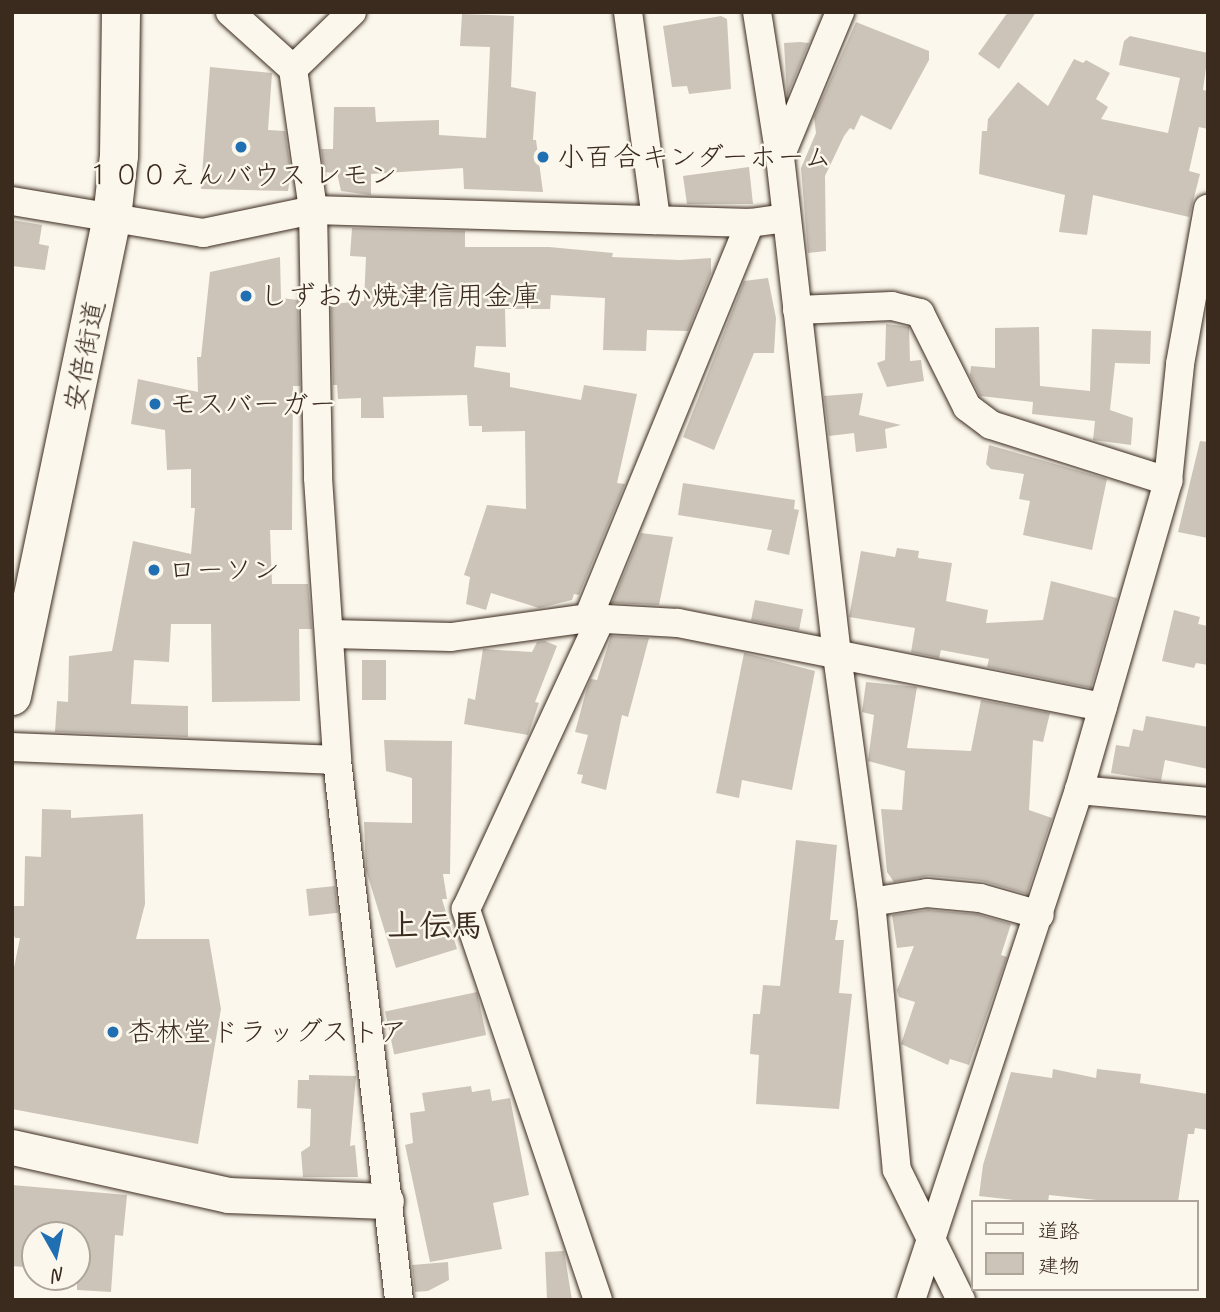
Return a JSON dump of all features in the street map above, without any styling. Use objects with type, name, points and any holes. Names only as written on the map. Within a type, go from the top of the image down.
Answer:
[{"type":"main road","name":"安倍街道","points":[[12,696],[112,218],[120,156],[121,12]]},
{"type":"street","points":[[230,12],[293,69],[313,210],[318,478],[331,634],[337,760],[399,1300]]},
{"type":"street","points":[[628,12],[656,220]]},
{"type":"street","points":[[757,12],[780,157],[784,218],[837,654],[872,902],[897,1170],[961,1300]]},
{"type":"street","points":[[780,157],[840,12]]},
{"type":"street","points":[[293,69],[346,15]]},
{"type":"street","points":[[12,201],[203,233],[313,210],[750,223],[784,218]]},
{"type":"street","points":[[911,1300],[1040,915],[1168,481],[1180,364],[1206,219]]},
{"type":"street","points":[[598,1300],[466,909],[595,618],[750,223]]},
{"type":"street","points":[[797,310],[892,306],[920,313],[967,407],[991,425],[1168,481]]},
{"type":"street","points":[[331,634],[451,637],[595,618],[678,622],[1103,707]]},
{"type":"street","points":[[12,747],[337,760]]},
{"type":"street","points":[[1079,790],[1208,802]]},
{"type":"street","points":[[872,902],[927,893],[980,898],[1040,915]]},
{"type":"street","points":[[12,1147],[228,1195],[386,1201]]},
{"type":"building","points":[[1008,12],[1036,12],[999,69],[978,54]]},
{"type":"building","points":[[462,14],[514,16],[511,87],[536,92],[533,140],[536,140],[543,192],[464,189],[463,168],[371,174],[371,195],[341,191],[337,173],[324,172],[321,149],[333,149],[334,107],[375,107],[376,122],[439,120],[439,135],[486,138],[490,47],[460,46]]},
{"type":"building","points":[[721,16],[727,19],[731,89],[689,94],[687,86],[672,87],[663,26]]},
{"type":"building","points":[[856,22],[929,51],[929,60],[891,130],[861,115],[854,130],[850,128],[844,136],[825,176],[826,251],[808,253],[801,168],[816,133],[814,117]]},
{"type":"building","points":[[1130,36],[1208,53],[1203,90],[1208,91],[1208,129],[1199,127],[1189,171],[1200,174],[1189,217],[1093,195],[1087,235],[1059,232],[1065,195],[979,174],[982,131],[987,131],[988,119],[1018,82],[1048,106],[1074,59],[1083,63],[1086,60],[1110,73],[1096,99],[1108,107],[1101,119],[1168,133],[1180,78],[1119,65],[1124,41]]},
{"type":"building","points":[[784,43],[809,43],[787,96]]},
{"type":"building","points":[[210,67],[272,73],[268,130],[285,131],[291,171],[288,191],[201,189]]},
{"type":"building","points":[[749,167],[753,204],[687,204],[683,176]]},
{"type":"building","points":[[12,220],[42,225],[39,244],[49,246],[45,270],[12,266]]},
{"type":"building","points":[[352,228],[465,231],[465,247],[549,247],[613,253],[612,257],[680,260],[711,258],[711,273],[688,331],[647,330],[646,351],[603,350],[605,298],[551,295],[550,309],[505,309],[506,347],[476,346],[474,367],[510,373],[510,387],[581,400],[584,385],[637,394],[617,483],[625,484],[579,595],[574,594],[572,600],[539,608],[491,593],[486,610],[466,604],[470,577],[464,575],[487,505],[526,509],[525,431],[482,432],[482,426],[469,426],[467,395],[383,397],[384,418],[361,418],[361,398],[338,399],[337,385],[333,385],[331,304],[364,301],[366,257],[350,256]]},
{"type":"building","points":[[280,257],[281,298],[298,300],[300,386],[293,386],[292,530],[270,530],[272,584],[308,584],[312,629],[299,629],[300,701],[212,702],[211,624],[171,624],[169,662],[134,660],[131,704],[188,706],[188,737],[55,732],[57,701],[68,702],[69,656],[112,651],[133,541],[191,554],[195,508],[191,508],[191,469],[167,470],[165,430],[131,424],[138,379],[198,392],[197,357],[201,357],[210,272]]},
{"type":"building","points":[[768,278],[776,318],[774,353],[754,353],[714,450],[683,437],[744,281]]},
{"type":"building","points":[[886,324],[909,327],[910,361],[921,360],[924,381],[887,387],[877,363],[885,360]]},
{"type":"building","points":[[1039,327],[1040,386],[1090,391],[1092,329],[1151,331],[1150,364],[1115,363],[1110,410],[1133,418],[1131,445],[1093,440],[1095,421],[1032,414],[1033,402],[980,396],[970,375],[971,366],[995,368],[995,328]]},
{"type":"building","points":[[863,393],[859,415],[901,425],[885,429],[887,448],[856,452],[854,433],[829,436],[824,396]]},
{"type":"building","points":[[1200,441],[1208,442],[1208,538],[1178,532]]},
{"type":"building","points":[[989,445],[1107,479],[1092,550],[1023,535],[1030,501],[1019,499],[1024,474],[991,469],[986,464]]},
{"type":"building","points":[[683,483],[795,500],[794,509],[799,510],[789,555],[767,550],[772,530],[678,515]]},
{"type":"building","points":[[641,533],[673,537],[659,605],[612,603]]},
{"type":"building","points":[[897,548],[919,551],[918,558],[952,563],[946,601],[988,610],[986,623],[1043,620],[1051,581],[1117,598],[1091,688],[987,667],[989,659],[941,650],[939,658],[911,652],[915,628],[849,617],[861,551],[895,557]]},
{"type":"building","points":[[755,600],[803,609],[799,630],[751,621]]},
{"type":"building","points":[[1174,610],[1200,617],[1198,624],[1208,626],[1208,665],[1196,663],[1194,668],[1162,661]]},
{"type":"building","points":[[611,636],[649,638],[628,717],[622,715],[606,790],[581,783],[583,775],[577,774],[588,735],[575,732],[587,688],[591,679],[597,680]]},
{"type":"building","points":[[545,641],[557,646],[535,702],[539,703],[528,735],[464,724],[468,698],[475,700],[483,649],[532,652],[537,642]]},
{"type":"building","points":[[744,653],[815,671],[792,790],[742,780],[739,798],[716,793]]},
{"type":"building","points":[[362,660],[386,660],[386,700],[362,700]]},
{"type":"building","points":[[866,682],[917,687],[907,748],[971,751],[981,700],[1050,713],[1043,742],[1033,740],[1029,810],[1052,818],[1027,894],[982,881],[929,876],[894,882],[887,872],[881,809],[902,810],[905,771],[868,761],[874,715],[862,712]]},
{"type":"building","points":[[1146,716],[1208,727],[1208,769],[1165,760],[1161,781],[1111,773],[1116,745],[1129,747],[1133,729],[1143,731]]},
{"type":"building","points":[[384,740],[452,741],[450,874],[443,874],[447,899],[442,899],[457,949],[396,968],[366,870],[364,822],[412,823],[412,778],[386,771]]},
{"type":"building","points":[[42,809],[71,810],[71,818],[143,814],[145,904],[136,939],[209,939],[221,1009],[198,1144],[12,1109],[12,977],[20,938],[15,938],[12,930],[12,906],[24,906],[25,856],[41,857]]},
{"type":"building","points":[[796,840],[837,845],[830,920],[838,920],[835,940],[844,940],[839,993],[852,994],[839,1109],[756,1104],[759,1055],[750,1054],[753,1014],[760,1014],[763,985],[780,986]]},
{"type":"building","points":[[335,886],[338,913],[309,916],[306,889]]},
{"type":"building","points":[[928,910],[977,914],[1011,924],[1001,955],[1007,957],[969,1065],[950,1059],[948,1065],[901,1044],[915,1002],[899,997],[897,990],[914,946],[897,948],[892,915]]},
{"type":"building","points":[[477,992],[486,1035],[394,1055],[385,1012]]},
{"type":"building","points":[[1053,1069],[1096,1078],[1097,1069],[1141,1074],[1140,1083],[1208,1094],[1208,1130],[1195,1128],[1194,1134],[1188,1134],[1178,1200],[1096,1200],[1049,1195],[1048,1200],[1014,1200],[979,1196],[983,1165],[1011,1072],[1052,1078]]},
{"type":"building","points":[[309,1075],[356,1076],[350,1146],[355,1145],[358,1177],[303,1177],[301,1152],[310,1146],[311,1109],[297,1108],[298,1080],[309,1080]]},
{"type":"building","points":[[471,1086],[472,1092],[490,1089],[492,1101],[510,1098],[529,1195],[493,1203],[502,1249],[430,1262],[405,1145],[413,1143],[410,1113],[425,1111],[422,1093]]},
{"type":"building","points":[[12,1185],[127,1195],[123,1236],[115,1235],[111,1292],[91,1291],[91,1221],[21,1221],[21,1267],[12,1266]]},
{"type":"building","points":[[564,1251],[572,1300],[547,1300],[545,1252]]},
{"type":"building","points":[[448,1262],[449,1280],[428,1291],[415,1292],[412,1265]]},
{"type":"place","name":"１００えんバウス レモン","points":[[241,147]]},
{"type":"place","name":"小百合キンダーホーム","points":[[543,157]]},
{"type":"place","name":"しずおか焼津信用金庫","points":[[246,296]]},
{"type":"place","name":"モスバーガー","points":[[155,404]]},
{"type":"place","name":"ローソン","points":[[154,570]]},
{"type":"place","name":"杏林堂ドラッグストア","points":[[113,1032]]},
{"type":"district","name":"上伝馬","points":[[435,926]]}]
